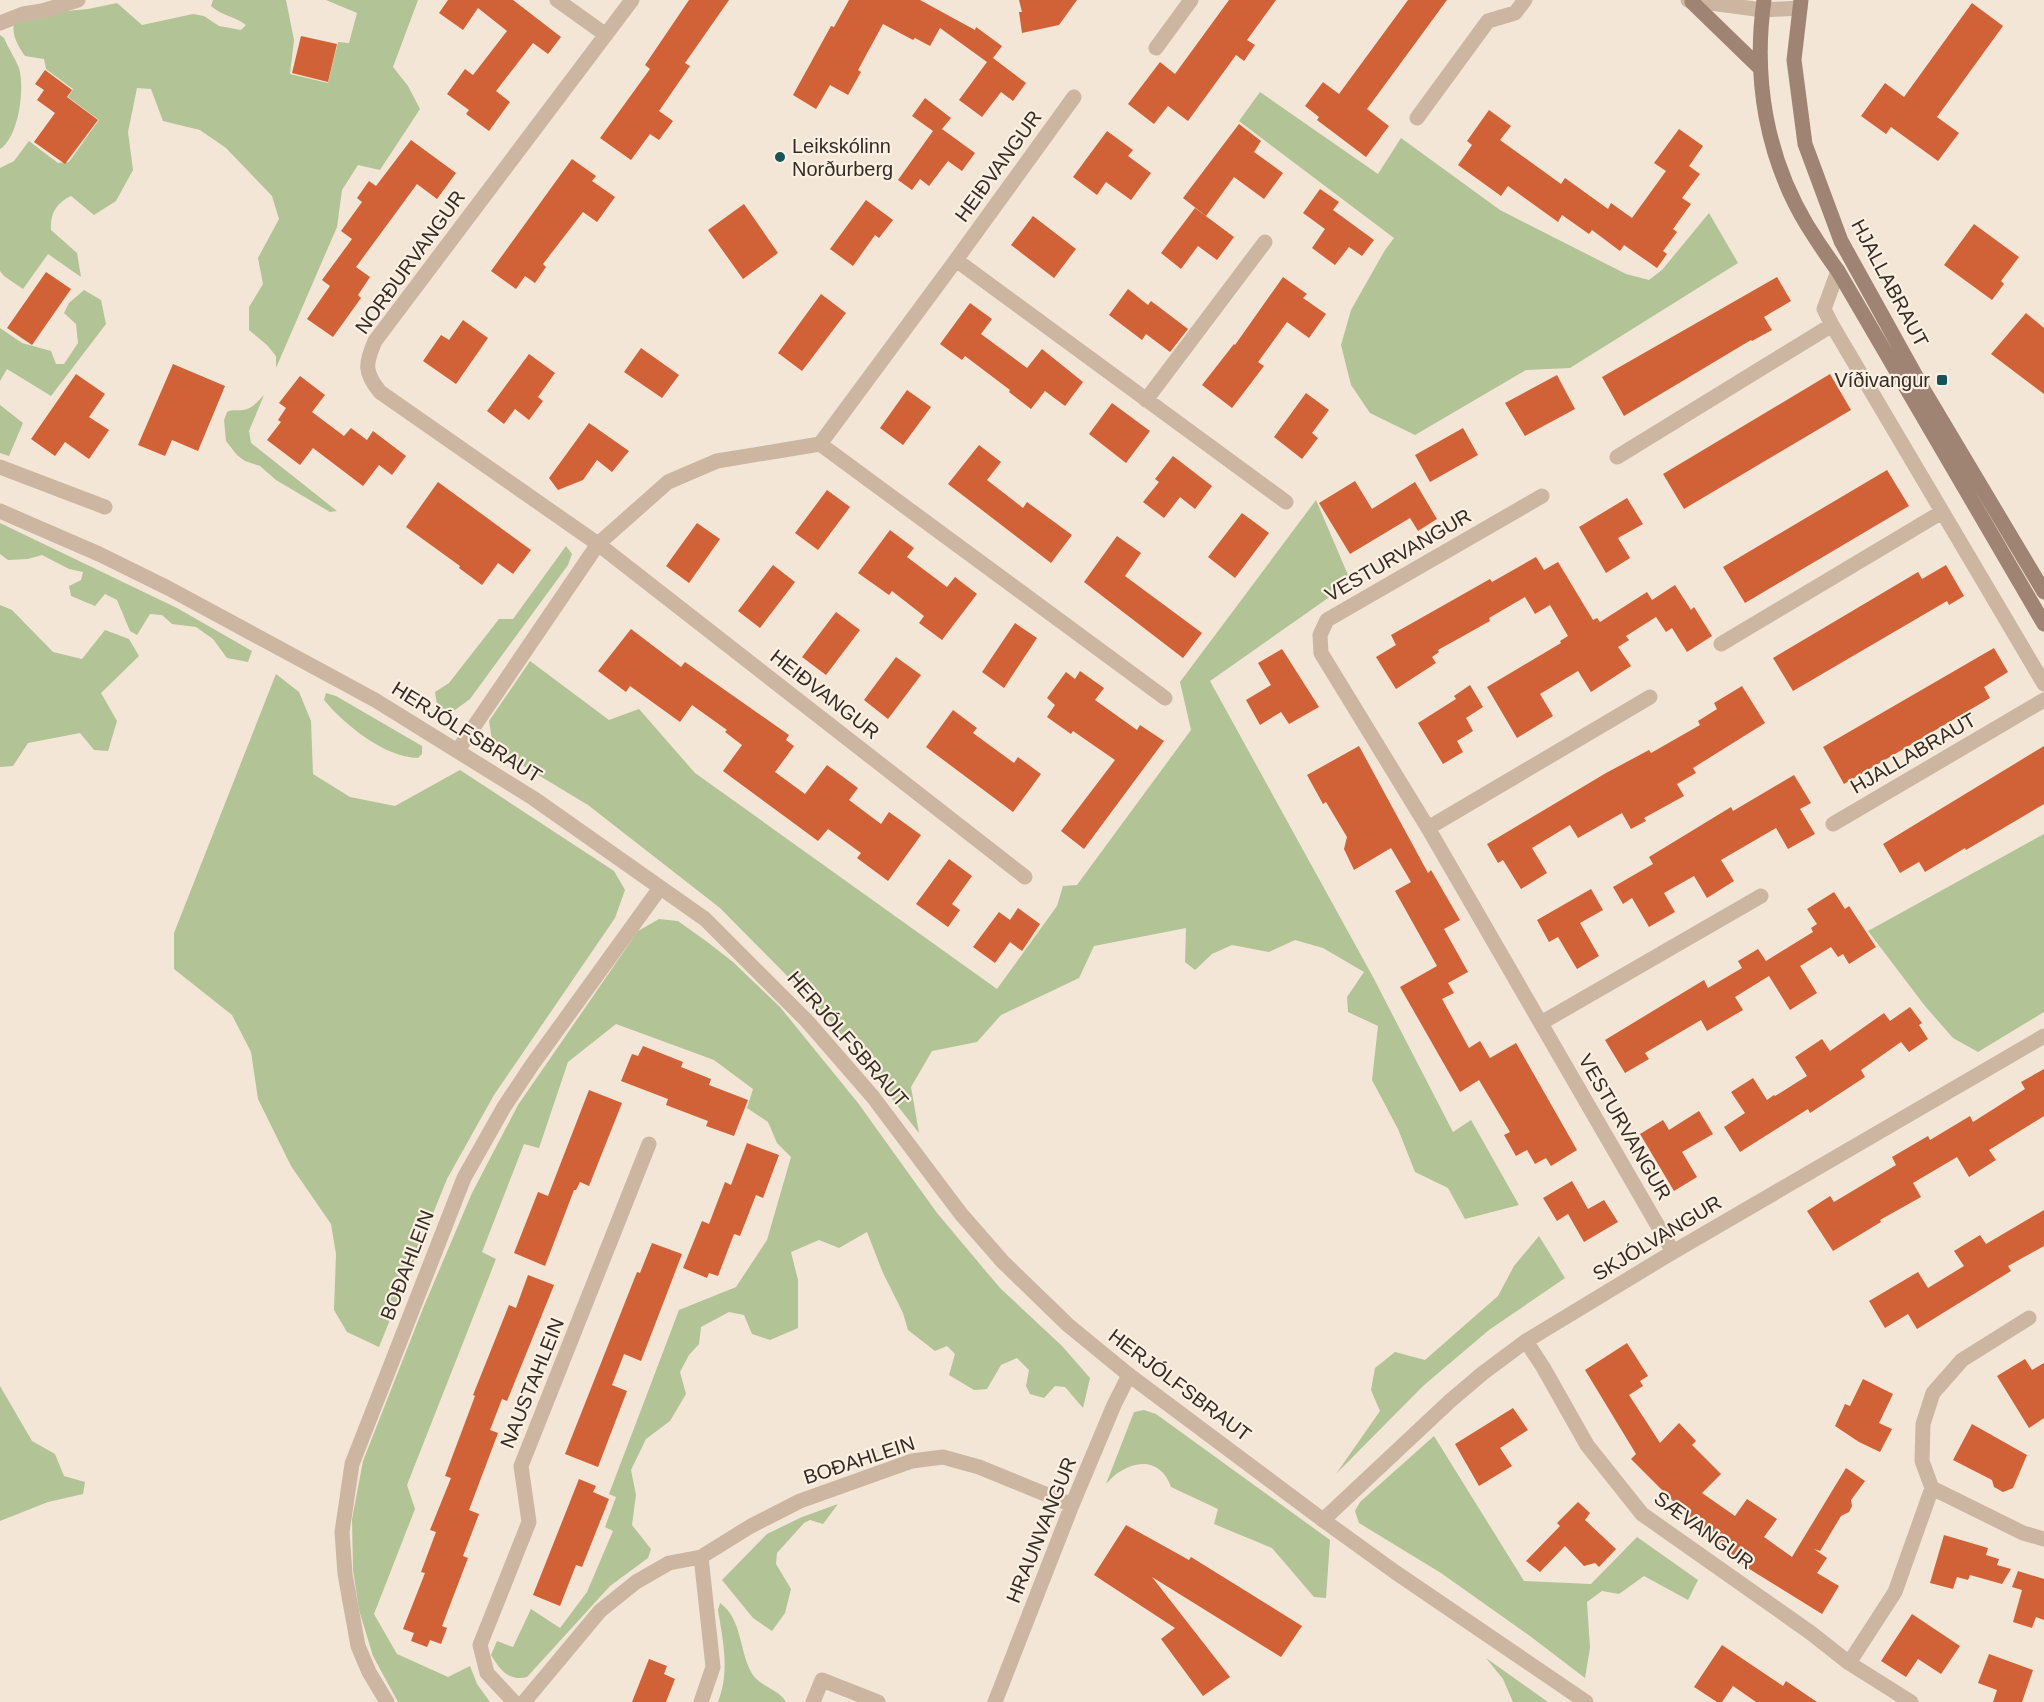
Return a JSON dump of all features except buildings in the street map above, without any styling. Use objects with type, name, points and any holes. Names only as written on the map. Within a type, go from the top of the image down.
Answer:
[{"type":"main road","points":[[1690,1],[1760,68]]},
{"type":"main road","name":"HJALLABRAUT","points":[[1800,4],[1794,60],[1804,144],[1837,232],[1923,389],[2042,582]]},
{"type":"main road","name":"HJALLABRAUT","points":[[1764,5],[1760,68],[1765,120],[1780,170],[1806,224],[1838,271],[2044,624]]},
{"type":"street","points":[[0,23],[23,14],[78,0]]},
{"type":"street","points":[[556,0],[606,35]]},
{"type":"street","name":"NORÐURVANGUR","points":[[598,544],[380,392],[370,379],[367,360],[375,341],[632,0]]},
{"type":"street","points":[[1156,48],[1191,0]]},
{"type":"street","points":[[1416,118],[1488,21],[1515,13],[1524,0]]},
{"type":"street","points":[[1690,1],[1764,5],[1800,4]]},
{"type":"street","name":"HEIÐVANGUR","points":[[820,444],[1074,98]]},
{"type":"street","points":[[1146,400],[1265,242]]},
{"type":"street","points":[[956,260],[1286,502]]},
{"type":"street","name":"HJALLABRAUT","points":[[1838,271],[1824,309],[2044,684]]},
{"type":"street","points":[[1617,457],[1832,325]]},
{"type":"street","points":[[458,750],[598,544],[668,482],[717,461],[820,444],[1165,698]]},
{"type":"street","points":[[0,467],[105,507]]},
{"type":"street","name":"VESTURVANGUR","points":[[1542,496],[1327,620],[1320,635],[1321,653],[1428,828],[1673,1252]]},
{"type":"street","name":"HERJÓLFSBRAUT","points":[[0,511],[99,554],[211,610],[340,680],[458,750],[533,798],[705,919],[807,1021],[873,1097],[937,1183],[988,1245],[1060,1317],[1130,1375],[1323,1520],[1586,1702]]},
{"type":"street","points":[[1721,644],[1942,512]]},
{"type":"street","name":"HEIÐVANGUR","points":[[598,544],[1025,877]]},
{"type":"street","points":[[2026,593],[2042,582]]},
{"type":"street","points":[[1428,828],[1650,697]]},
{"type":"street","name":"HJALLABRAUT","points":[[1833,824],[2044,700]]},
{"type":"street","name":"BOÐAHLEIN","points":[[387,1702],[375,1684],[358,1646],[346,1585],[342,1532],[352,1464],[464,1178],[504,1107],[532,1065],[660,888]]},
{"type":"street","points":[[1540,1023],[1761,896]]},
{"type":"street","name":"SKJÓLVANGUR","points":[[1323,1520],[1435,1418],[1450,1401],[1526,1341],[1673,1252],[2044,1036]]},
{"type":"street","name":"NAUSTAHLEIN","points":[[514,1702],[488,1673],[480,1645],[529,1522],[521,1466],[650,1144]]},
{"type":"street","points":[[1850,1663],[1895,1592],[1932,1488],[1922,1461],[1923,1424],[1933,1393],[1962,1360],[2029,1318]]},
{"type":"street","name":"SÆVANGUR","points":[[1526,1341],[1587,1445],[1642,1514],[1850,1663],[1911,1702]]},
{"type":"street","name":"HRAUNVANGUR","points":[[996,1702],[1072,1504],[1114,1406],[1130,1375]]},
{"type":"street","name":"BOÐAHLEIN","points":[[524,1702],[582,1631],[620,1594],[636,1582],[669,1563],[701,1557],[751,1526],[800,1501],[912,1461],[943,1457],[956,1459],[1072,1504]]},
{"type":"street","points":[[1932,1488],[2023,1533],[2044,1539]]},
{"type":"street","points":[[701,1557],[713,1667],[701,1702]]},
{"type":"street","points":[[813,1702],[822,1680],[878,1702]]},
{"type":"green space","points":[[213,0],[286,0],[294,40],[290,74],[328,83],[338,42],[349,43],[357,13],[326,0],[418,0],[393,67],[408,86],[420,109],[380,170],[358,165],[342,190],[337,227],[276,368],[276,356],[249,330],[249,307],[263,284],[258,258],[279,219],[272,196],[226,148],[200,130],[163,121],[151,89],[137,88],[128,132],[133,170],[116,201],[94,215],[71,196],[61,202],[53,214],[51,230],[77,253],[81,277],[48,254],[23,289],[0,271],[0,168],[14,161],[29,141],[58,163],[69,162],[99,120],[68,97],[73,89],[46,69],[44,59],[25,56],[14,34],[15,20],[24,15],[88,9],[117,3],[142,25],[193,14],[204,16],[219,26],[241,30],[246,25],[211,6]]},
{"type":"green space","points":[[0,35],[4,38],[19,68],[21,99],[12,134],[0,149]]},
{"type":"green space","points":[[1260,92],[1378,174],[1401,138],[1500,210],[1626,274],[1649,280],[1662,270],[1709,213],[1738,263],[1570,368],[1526,370],[1415,435],[1370,413],[1351,385],[1341,345],[1351,310],[1394,238],[1239,121]]},
{"type":"green space","points":[[84,290],[101,300],[106,324],[51,396],[7,369],[0,381],[0,328],[22,343],[51,351],[56,364],[64,364],[78,343],[76,324],[64,313],[69,303]]},
{"type":"green space","points":[[264,395],[249,431],[251,443],[337,511],[330,512],[276,480],[260,466],[245,461],[226,441],[224,420],[227,412],[249,408]]},
{"type":"green space","points":[[0,405],[23,423],[9,456],[0,453]]},
{"type":"green space","points":[[1316,500],[1351,582],[1210,681],[1373,977],[1453,1132],[1471,1120],[1519,1205],[1465,1219],[1448,1188],[1415,1172],[1398,1129],[1372,1080],[1378,1026],[1348,1012],[1347,997],[1364,972],[1323,948],[1295,940],[1269,952],[1232,945],[1212,954],[1195,970],[1185,962],[1186,928],[1094,946],[1079,978],[1001,1015],[977,1042],[932,1051],[911,1087],[919,1133],[825,1014],[720,908],[588,805],[505,755],[492,740],[489,721],[530,661],[609,720],[639,709],[695,773],[997,989],[1057,906],[1063,886],[1077,885],[1191,730],[1180,682]]},
{"type":"green space","points":[[0,523],[177,608],[252,651],[248,662],[227,658],[213,639],[196,627],[172,624],[162,615],[150,614],[137,635],[130,631],[117,600],[105,594],[95,606],[71,596],[69,586],[81,580],[83,572],[69,569],[42,555],[28,559],[8,560],[0,554]]},
{"type":"green space","points":[[566,546],[572,554],[568,565],[470,699],[451,713],[438,711],[435,692],[449,683],[499,619],[513,619]]},
{"type":"green space","points":[[0,605],[12,610],[53,652],[82,659],[105,630],[129,639],[139,656],[101,693],[117,721],[108,751],[94,750],[80,733],[28,743],[13,766],[0,767]]},
{"type":"green space","points":[[276,674],[299,692],[311,721],[313,774],[350,797],[395,806],[460,770],[614,871],[625,890],[615,918],[494,1095],[447,1179],[379,1347],[347,1332],[334,1310],[336,1254],[331,1224],[291,1166],[258,1099],[251,1052],[232,1015],[174,969],[174,933]]},
{"type":"green space","points":[[326,693],[336,696],[422,746],[422,754],[418,758],[405,756],[379,746],[366,738],[324,700]]},
{"type":"green space","points":[[2044,834],[2044,1012],[1978,1052],[1953,1038],[1925,1006],[1868,931]]},
{"type":"green space","points":[[659,919],[678,921],[706,941],[733,962],[780,1007],[858,1103],[937,1213],[1000,1288],[1062,1346],[1090,1378],[1083,1408],[1065,1387],[1055,1386],[1044,1398],[1030,1394],[1026,1386],[1029,1370],[1017,1358],[1001,1365],[987,1389],[974,1390],[949,1375],[955,1354],[947,1346],[935,1351],[908,1330],[903,1313],[883,1273],[867,1232],[839,1248],[819,1240],[791,1252],[798,1280],[798,1328],[770,1340],[752,1334],[744,1315],[729,1312],[701,1327],[699,1344],[689,1355],[680,1372],[686,1394],[670,1421],[646,1439],[631,1470],[636,1495],[632,1525],[651,1549],[648,1558],[610,1586],[527,1677],[515,1678],[506,1674],[491,1655],[497,1641],[513,1647],[531,1609],[560,1628],[587,1592],[613,1531],[605,1527],[616,1497],[609,1494],[679,1310],[736,1287],[767,1240],[791,1157],[777,1143],[768,1122],[747,1108],[753,1089],[714,1060],[616,1024],[568,1062],[539,1148],[524,1144],[482,1252],[496,1259],[407,1485],[415,1509],[374,1614],[397,1654],[448,1677],[470,1666],[477,1684],[490,1702],[398,1702],[373,1656],[359,1610],[353,1570],[352,1519],[363,1461],[424,1306],[472,1193],[518,1105],[638,931]]},
{"type":"green space","points":[[1539,1236],[1565,1278],[1489,1330],[1423,1386],[1336,1474],[1380,1411],[1371,1390],[1375,1368],[1395,1352],[1425,1360],[1498,1296],[1514,1266]]},
{"type":"green space","points":[[0,1386],[32,1441],[55,1454],[64,1476],[85,1482],[83,1494],[48,1502],[0,1521]]},
{"type":"green space","points":[[1144,1410],[1156,1414],[1330,1540],[1326,1598],[1314,1597],[1272,1548],[1214,1524],[1218,1509],[1171,1487],[1163,1473],[1157,1468],[1144,1464],[1129,1467],[1106,1484],[1134,1412]]},
{"type":"green space","points":[[1434,1436],[1524,1581],[1591,1584],[1637,1537],[1698,1580],[1688,1600],[1644,1576],[1619,1594],[1602,1591],[1587,1602],[1590,1648],[1585,1678],[1441,1573],[1359,1523],[1355,1511],[1360,1502]]},
{"type":"green space","points":[[838,1504],[823,1524],[810,1520],[804,1523],[777,1553],[776,1564],[791,1589],[785,1613],[772,1631],[753,1618],[722,1580],[767,1534],[802,1517]]},
{"type":"green space","points":[[720,1603],[732,1617],[754,1677],[783,1697],[786,1702],[718,1702],[725,1667],[718,1610]]},
{"type":"green space","points":[[1486,1658],[1548,1702],[1513,1702],[1503,1679]]},
{"type":"place","name":"Leikskólinn Norðurberg","points":[[780,157]]},
{"type":"place","name":"Víðivangur","points":[[1942,380]]}]
